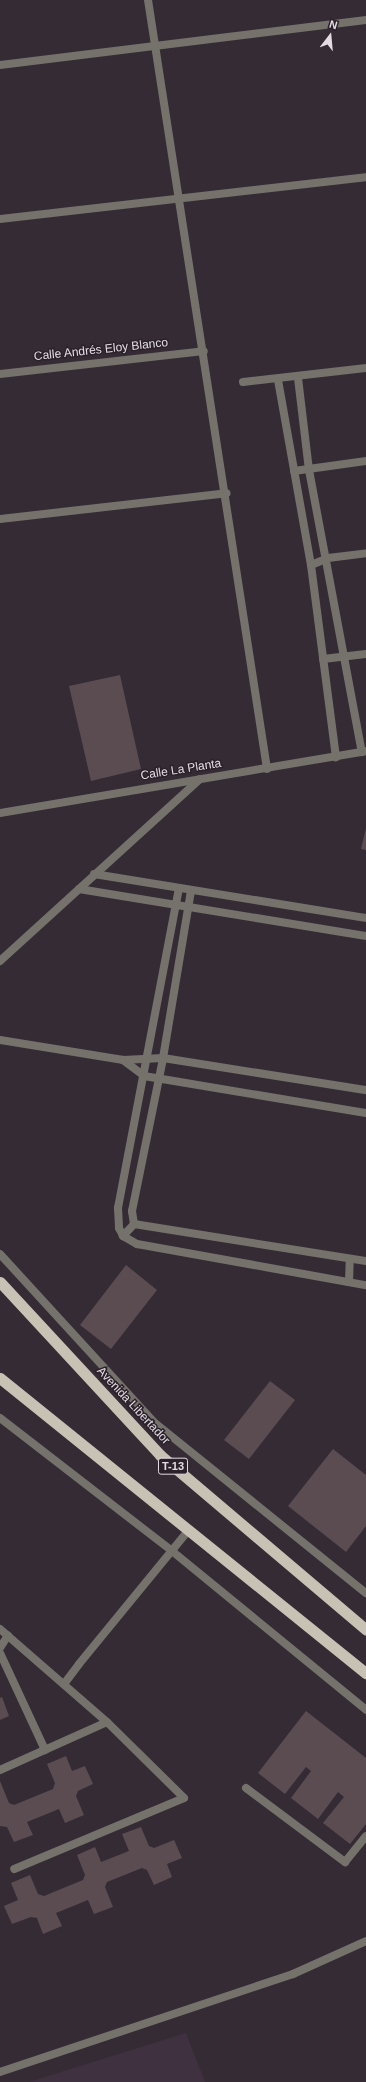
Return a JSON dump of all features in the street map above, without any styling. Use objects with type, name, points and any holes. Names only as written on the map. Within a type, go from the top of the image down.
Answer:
[{"type":"highway","name":"Avenida Libertador","points":[[0,1282],[160,1455],[366,1630]]},
{"type":"highway","points":[[0,1378],[187,1532],[366,1673]]},
{"type":"street","points":[[148,0],[227,493],[267,769]]},
{"type":"street","points":[[0,65],[366,20]]},
{"type":"street","points":[[0,219],[366,178]]},
{"type":"street","name":"Calle Andrés Eloy Blanco","points":[[0,374],[204,351]]},
{"type":"street","points":[[243,382],[298,378],[366,368]]},
{"type":"street","points":[[298,378],[309,470],[328,558],[342,657],[364,752]]},
{"type":"street","points":[[278,380],[311,564],[336,757]]},
{"type":"street","points":[[294,471],[366,461]]},
{"type":"street","points":[[0,519],[227,493]]},
{"type":"street","points":[[311,564],[328,558],[366,553]]},
{"type":"street","points":[[323,659],[366,654]]},
{"type":"street","name":"Calle La Planta","points":[[0,814],[201,778],[267,769],[364,752]]},
{"type":"street","points":[[0,961],[201,778]]},
{"type":"street","points":[[94,874],[366,918]]},
{"type":"street","points":[[123,1236],[118,1208],[179,888]]},
{"type":"street","points":[[79,889],[366,936]]},
{"type":"street","points":[[134,1224],[132,1211],[163,1058],[192,890]]},
{"type":"street","points":[[0,1040],[122,1060],[146,1056],[163,1058],[366,1090]]},
{"type":"street","points":[[122,1060],[144,1076],[366,1114]]},
{"type":"street","points":[[123,1236],[134,1224]]},
{"type":"street","points":[[134,1224],[366,1261]]},
{"type":"street","points":[[123,1236],[137,1244],[366,1285]]},
{"type":"street","name":"Avenida Libertador","points":[[0,1254],[155,1422],[366,1593]]},
{"type":"street","points":[[349,1282],[350,1258]]},
{"type":"street","points":[[0,1418],[172,1551],[366,1710]]},
{"type":"street","points":[[64,1684],[187,1532]]},
{"type":"street","points":[[0,1629],[107,1722],[184,1798],[14,1869]]},
{"type":"street","points":[[0,1648],[8,1636]]},
{"type":"street","points":[[0,1653],[45,1750]]},
{"type":"street","points":[[0,1770],[107,1722]]},
{"type":"street","points":[[246,1788],[345,1862],[366,1836]]},
{"type":"street","points":[[0,2072],[293,1974],[366,1942]]},
{"type":"shaded area","points":[[186,2033],[205,2082],[29,2082]]},
{"type":"building","points":[[120,675],[141,769],[91,781],[69,686]]},
{"type":"building","points":[[366,828],[366,850],[361,849]]},
{"type":"building","points":[[126,1265],[157,1290],[111,1349],[80,1325]]},
{"type":"building","points":[[270,1381],[295,1400],[249,1459],[224,1440]]},
{"type":"building","points":[[333,1449],[366,1475],[366,1526],[346,1552],[288,1506]]},
{"type":"building","points":[[2,1697],[9,1716],[0,1720],[0,1698]]},
{"type":"building","points":[[306,1711],[366,1758],[366,1824],[350,1844],[323,1823],[344,1797],[338,1792],[318,1819],[291,1798],[311,1771],[306,1767],[285,1794],[258,1773]]},
{"type":"building","points":[[66,1756],[72,1771],[85,1766],[93,1784],[78,1791],[76,1796],[84,1815],[65,1823],[59,1809],[27,1822],[33,1835],[14,1842],[7,1827],[0,1826],[0,1781],[9,1803],[14,1805],[53,1789],[55,1783],[47,1764]]},
{"type":"building","points":[[141,1827],[149,1846],[154,1848],[174,1840],[182,1858],[167,1864],[172,1877],[154,1885],[147,1870],[142,1868],[107,1882],[105,1887],[113,1907],[94,1914],[88,1900],[56,1913],[62,1926],[43,1934],[37,1918],[31,1917],[12,1924],[4,1906],[18,1900],[11,1883],[30,1875],[38,1894],[44,1896],[83,1880],[85,1875],[77,1855],[95,1847],[101,1862],[129,1851],[122,1834]]}]
